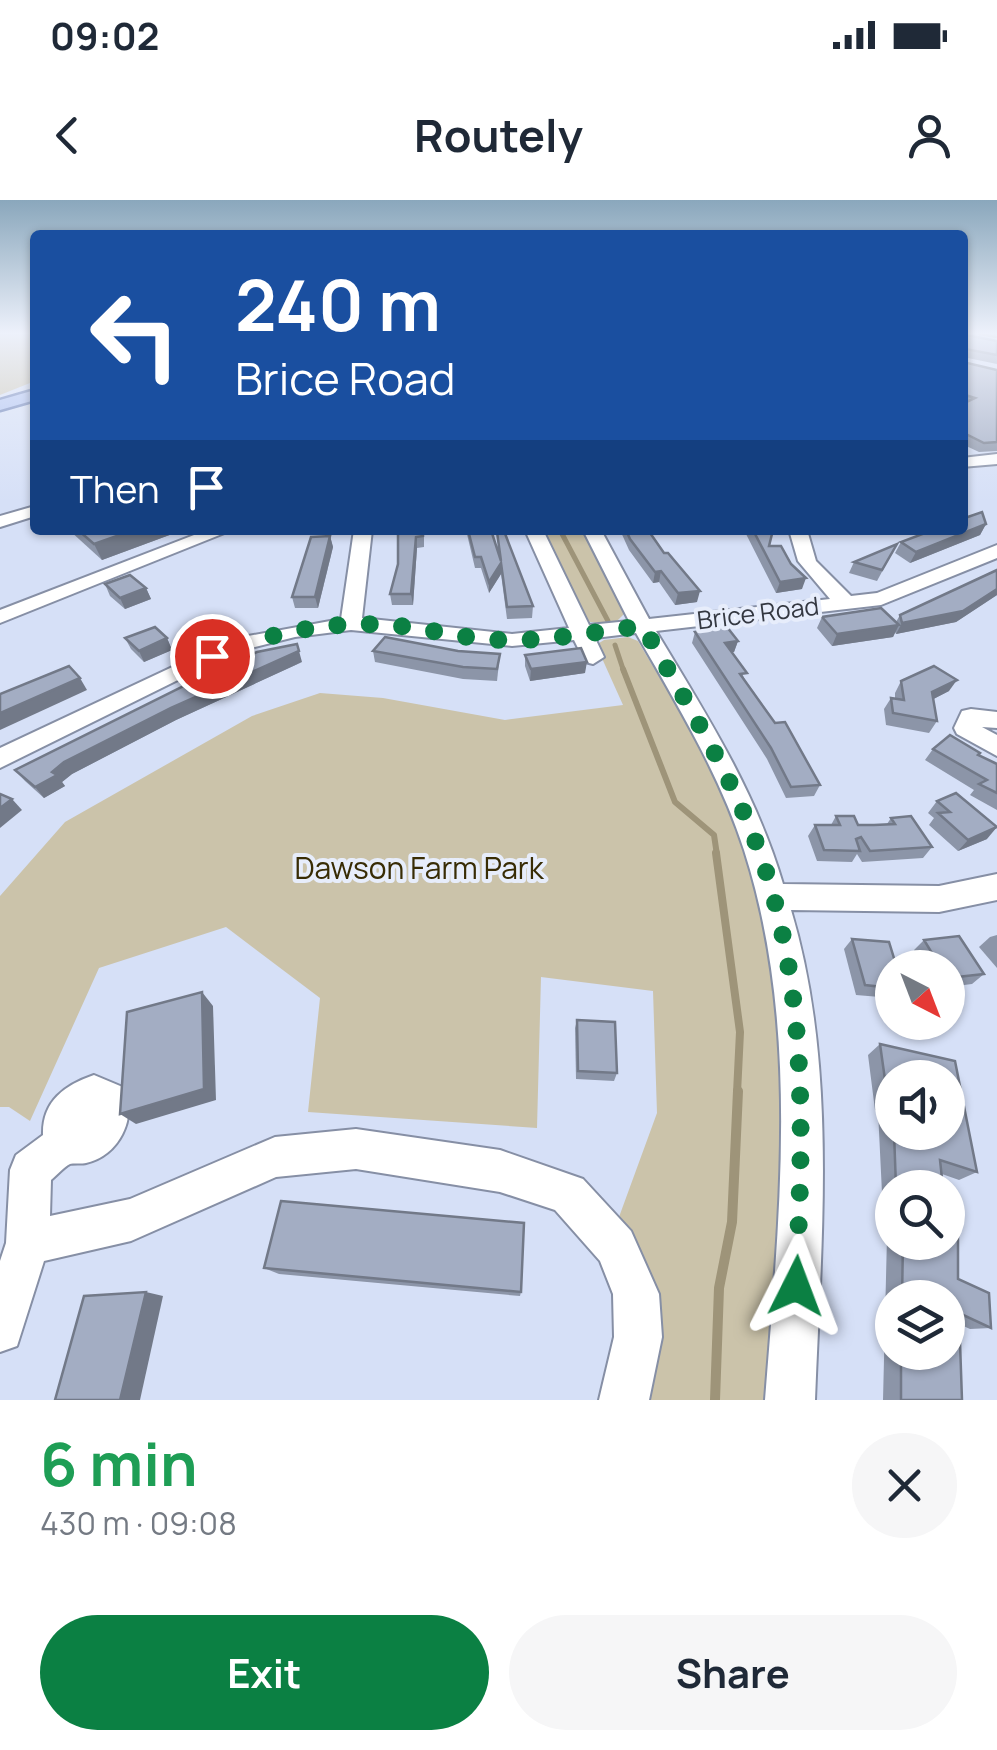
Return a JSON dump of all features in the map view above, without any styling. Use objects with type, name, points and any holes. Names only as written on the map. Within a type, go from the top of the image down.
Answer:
[{"type":"main road","points":[[0,402],[30,393]]},
{"type":"street","points":[[968,460],[997,459]]},
{"type":"street","points":[[0,522],[30,513]]},
{"type":"street","points":[[0,617],[211,535]]},
{"type":"street","points":[[351,624],[363,535]]},
{"type":"street","points":[[536,535],[592,657]]},
{"type":"street","points":[[595,535],[728,776],[774,897],[798,1026],[803,1135],[790,1400]]},
{"type":"street","points":[[798,535],[804,557],[846,603]]},
{"type":"street","name":"Brice Road","points":[[0,759],[240,644],[295,631],[351,624],[398,626],[481,639],[583,633],[846,603],[901,593],[954,566],[997,551]]},
{"type":"street","points":[[997,720],[971,717],[966,728],[997,747]]},
{"type":"street","points":[[774,897],[939,899],[997,886]]},
{"type":"street","points":[[0,1329],[28,1244],[32,1170],[67,1141]]},
{"type":"street","points":[[28,1244],[131,1220],[275,1157],[356,1150],[500,1171],[568,1194],[592,1215],[616,1246],[636,1294],[638,1337],[624,1400]]},
{"type":"green space","points":[[544,535],[589,535],[627,611],[613,625],[584,621]]},
{"type":"green space","name":"Dawson Farm Park","points":[[628,637],[638,641],[720,785],[754,875],[770,947],[780,1022],[784,1099],[780,1253],[767,1400],[643,1400],[635,1252],[619,1217],[657,1113],[653,991],[541,977],[537,1128],[308,1112],[320,998],[226,927],[99,968],[30,1121],[9,1107],[0,1107],[0,896],[65,822],[252,716],[320,693],[383,698],[505,720],[623,705],[596,645]]},
{"type":"building","points":[[968,390],[997,390],[997,442],[984,443],[968,435],[968,401],[975,398],[968,396]]},
{"type":"building","points":[[982,512],[986,524],[968,531],[968,517]]},
{"type":"building","points":[[84,535],[120,535],[94,544]]},
{"type":"building","points":[[398,535],[423,535],[416,537],[411,594],[390,594],[398,564]]},
{"type":"building","points":[[469,535],[493,535],[501,561],[497,535],[506,535],[533,606],[507,607],[501,563],[489,582],[481,557],[475,557]]},
{"type":"building","points":[[628,535],[651,535],[700,591],[678,593],[661,571],[655,572]]},
{"type":"building","points":[[756,535],[772,535],[769,546],[781,546],[791,564],[806,578],[780,582]]},
{"type":"building","points":[[920,535],[958,535],[916,552],[901,542]]},
{"type":"building","points":[[330,536],[315,597],[292,597],[311,537]]},
{"type":"building","points":[[897,544],[882,570],[854,562]]},
{"type":"building","points":[[997,570],[997,589],[963,611],[902,623],[900,615]]},
{"type":"building","points":[[130,575],[146,588],[120,598],[105,584]]},
{"type":"building","points":[[881,608],[899,625],[837,634],[822,617]]},
{"type":"building","points":[[155,627],[167,638],[139,651],[125,638]]},
{"type":"building","points":[[727,627],[738,641],[725,643],[747,673],[740,674],[775,723],[785,722],[820,785],[791,787],[771,748],[695,632]]},
{"type":"building","points":[[385,637],[458,651],[500,654],[497,669],[373,651]]},
{"type":"building","points":[[297,644],[299,651],[171,708],[64,762],[52,772],[57,775],[35,787],[15,770],[224,666],[257,652]]},
{"type":"building","points":[[581,648],[587,662],[531,669],[525,655]]},
{"type":"building","points":[[69,666],[80,678],[0,713],[0,694]]},
{"type":"building","points":[[934,666],[957,680],[932,692],[937,721],[893,713],[891,698],[904,700],[901,681]]},
{"type":"building","points":[[950,735],[997,764],[997,793],[979,784],[987,780],[933,749]]},
{"type":"building","points":[[956,793],[997,827],[968,840],[938,813],[950,812],[937,801]]},
{"type":"building","points":[[0,794],[12,799],[0,808]]},
{"type":"building","points":[[836,816],[854,816],[858,825],[874,825],[895,824],[891,818],[911,816],[932,847],[870,851],[861,837],[856,839],[860,851],[824,850],[815,825],[840,825]]},
{"type":"building","points":[[959,936],[984,974],[965,976],[965,950],[930,950],[924,940]]},
{"type":"building","points":[[852,939],[889,942],[891,950],[875,950],[875,986],[865,985]]},
{"type":"building","points":[[202,992],[204,1089],[120,1114],[127,1012]]},
{"type":"building","points":[[577,1020],[615,1022],[617,1073],[578,1071]]},
{"type":"building","points":[[880,1044],[951,1060],[882,1060]]},
{"type":"building","points":[[965,1111],[977,1172],[940,1160],[941,1170],[895,1170],[895,1150],[965,1150]]},
{"type":"building","points":[[281,1201],[524,1223],[521,1292],[264,1268]]},
{"type":"building","points":[[903,1260],[958,1260],[960,1280],[902,1280]]},
{"type":"building","points":[[965,1282],[989,1293],[991,1328],[965,1316]]},
{"type":"building","points":[[146,1292],[120,1400],[55,1400],[84,1296]]},
{"type":"building","points":[[901,1370],[961,1370],[962,1400],[901,1400]]},
{"type":"waterway","points":[[563,535],[608,621]]},
{"type":"waterway","points":[[615,645],[623,669]]},
{"type":"waterway","points":[[623,669],[675,802],[714,835],[717,855]]},
{"type":"waterway","points":[[716,853],[740,1032],[737,1093]]},
{"type":"waterway","points":[[715,1400],[719,1288],[732,1222],[738,1091]]},
{"type":"route","points":[[212,656],[240,644],[295,631],[351,624],[512,640],[643,626],[728,776],[774,897],[798,1026],[803,1135],[796,1286]]}]
